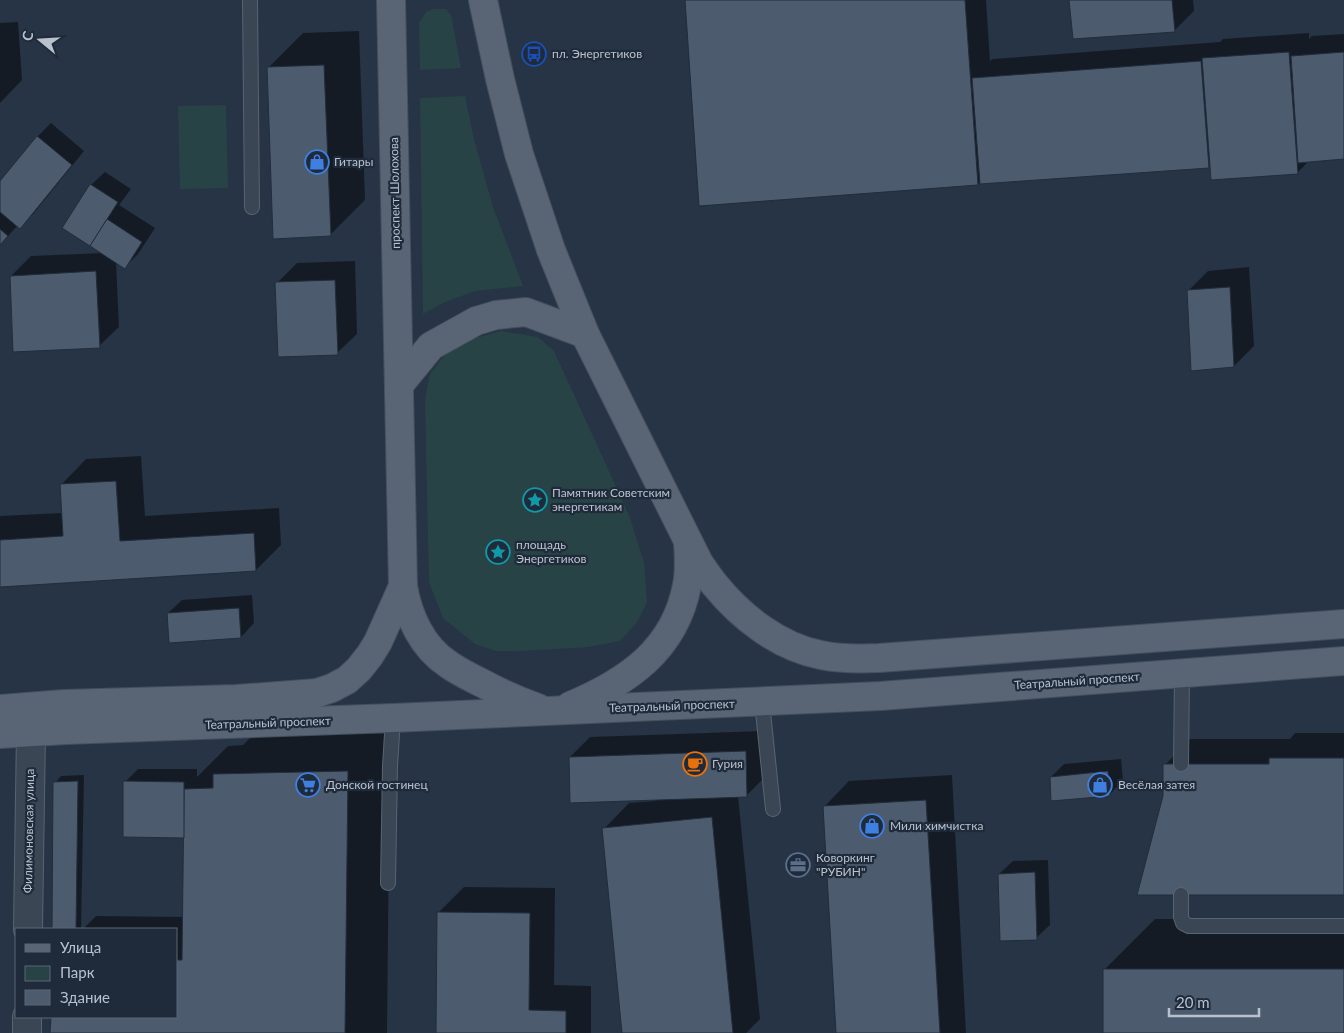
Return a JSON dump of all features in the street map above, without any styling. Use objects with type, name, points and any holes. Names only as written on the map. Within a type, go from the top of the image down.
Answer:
[{"type":"main road","name":"проспект Шолохова","points":[[391,0],[399,386]]},
{"type":"main road","points":[[483,0],[519,154],[551,250],[585,334],[699,563],[714,584],[747,617],[762,629],[798,648],[821,655],[850,659],[1344,624]]},
{"type":"main road","points":[[585,334],[526,312],[496,315],[476,321],[431,346],[399,386],[403,586],[412,619],[425,642],[447,664],[518,701],[552,711],[586,699],[613,684],[649,658],[662,644],[674,626],[688,584],[688,539]]},
{"type":"main road","name":"Театральный проспект","points":[[0,709],[64,704],[236,700],[317,694],[346,680],[365,662],[378,642],[403,586]]},
{"type":"main road","name":"Театральный проспект","points":[[0,734],[880,696],[1344,661]]},
{"type":"street","name":"Филимоновская улица","points":[[28,928],[31,732]]},
{"type":"street","points":[[26,1033],[27,1018]]},
{"type":"lane","points":[[250,0],[252,207]]},
{"type":"lane","points":[[1182,673],[1182,764]]},
{"type":"lane","points":[[762,702],[773,809]]},
{"type":"lane","points":[[388,882],[390,766],[393,718]]},
{"type":"lane","points":[[1182,895],[1181,917],[1184,923],[1190,926],[1344,926]]},
{"type":"green space","points":[[433,9],[446,9],[451,15],[461,68],[420,70],[419,23],[426,12]]},
{"type":"green space","points":[[465,96],[474,139],[493,207],[523,286],[475,291],[445,302],[423,314],[420,98]]},
{"type":"green space","points":[[226,105],[228,188],[180,189],[178,106]]},
{"type":"green space","points":[[501,331],[538,337],[554,351],[629,515],[644,563],[647,602],[637,622],[620,641],[588,647],[496,651],[475,644],[443,618],[429,582],[425,399],[430,374],[444,356],[465,341]]},
{"type":"building","points":[[685,0],[965,0],[978,185],[699,206]]},
{"type":"building","points":[[1069,0],[1172,0],[1175,32],[1073,39]]},
{"type":"building","points":[[1289,52],[1298,174],[1211,180],[1202,58]]},
{"type":"building","points":[[1344,52],[1344,159],[1298,163],[1291,56]]},
{"type":"building","points":[[1201,61],[1209,168],[980,184],[972,78]]},
{"type":"building","points":[[324,65],[331,236],[273,239],[267,67]]},
{"type":"building","points":[[37,136],[72,165],[20,229],[0,212],[0,181]]},
{"type":"building","points":[[90,184],[118,202],[90,246],[62,228]]},
{"type":"building","points":[[107,219],[142,242],[125,269],[90,246]]},
{"type":"building","points":[[0,229],[8,236],[0,245]]},
{"type":"building","points":[[96,271],[100,348],[13,352],[10,276]]},
{"type":"building","points":[[335,280],[338,355],[278,357],[275,282]]},
{"type":"building","points":[[1230,287],[1234,367],[1191,371],[1187,290]]},
{"type":"building","points":[[116,481],[120,541],[254,533],[256,571],[0,587],[0,540],[63,536],[60,484]]},
{"type":"building","points":[[239,608],[241,638],[169,643],[167,613]]},
{"type":"building","points":[[746,751],[747,797],[570,803],[569,757]]},
{"type":"building","points":[[1269,758],[1344,758],[1344,895],[1137,895],[1163,796],[1163,764],[1269,764]]},
{"type":"building","points":[[348,771],[345,1033],[50,1033],[51,1018],[178,1018],[178,960],[182,960],[184,789],[213,788],[213,774]]},
{"type":"building","points":[[1108,771],[1110,796],[1051,801],[1050,777]]},
{"type":"building","points":[[78,781],[76,928],[52,928],[53,782]]},
{"type":"building","points":[[123,781],[184,782],[184,838],[123,837]]},
{"type":"building","points":[[926,800],[940,1033],[836,1033],[823,806]]},
{"type":"building","points":[[712,817],[733,1033],[622,1033],[602,828]]},
{"type":"building","points":[[1035,872],[1037,940],[1000,941],[998,874]]},
{"type":"building","points":[[437,912],[530,913],[529,1010],[566,1011],[566,1033],[436,1033]]},
{"type":"building","points":[[1103,969],[1344,969],[1344,1033],[1103,1033]]},
{"type":"place","name":"пл. Энергетиков","points":[[534,54]]},
{"type":"place","name":"Гитары","points":[[317,162]]},
{"type":"place","name":"Памятник Советским энергетикам","points":[[535,500]]},
{"type":"place","name":"площадь Энергетиков","points":[[498,552]]},
{"type":"place","name":"Гурия","points":[[695,764]]},
{"type":"place","name":"Донской гостинец","points":[[308,785]]},
{"type":"place","name":"Весёлая затея","points":[[1100,785]]},
{"type":"place","name":"Мили химчистка","points":[[872,826]]},
{"type":"place","name":"Коворкинг \"РУБИН\"","points":[[798,865]]}]
